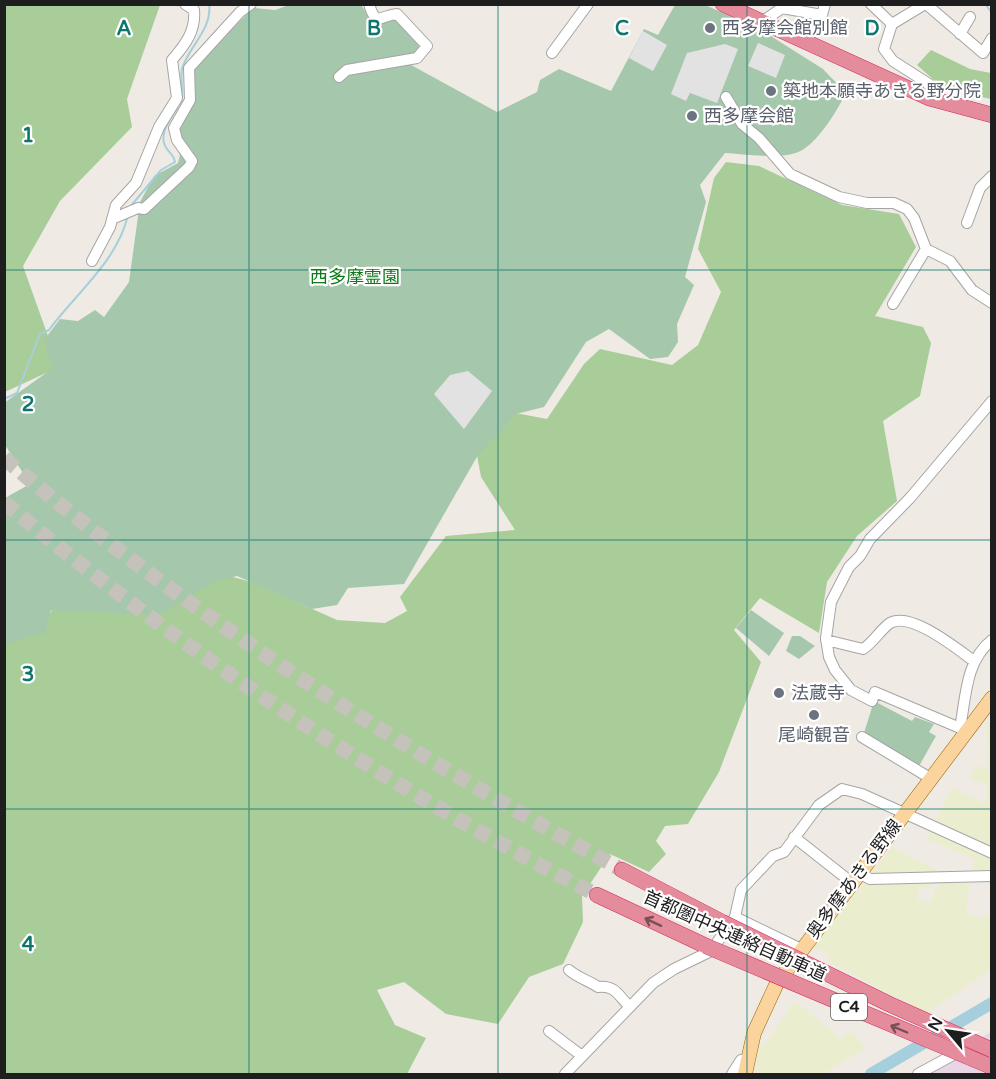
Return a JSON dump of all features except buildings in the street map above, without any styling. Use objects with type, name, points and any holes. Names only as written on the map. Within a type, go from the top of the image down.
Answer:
[{"type":"highway","points":[[723,4],[753,14],[929,98],[992,115]]},
{"type":"highway","name":"首都圏中央連絡自動車道","points":[[622,870],[729,919],[889,1004],[992,1050]]},
{"type":"highway","name":"首都圏中央連絡自動車道","points":[[597,895],[706,946],[992,1067]]},
{"type":"main road","name":"奥多摩あきる野線","points":[[745,1074],[747,1059],[764,1007],[801,949],[963,731],[992,698]]},
{"type":"street","points":[[92,261],[117,217],[116,205],[136,183],[159,127],[177,98],[172,60],[187,42],[195,21],[194,10],[185,4]]},
{"type":"street","points":[[117,217],[138,208],[144,208],[189,167],[192,160],[177,140],[174,128],[190,100],[189,68],[205,46],[251,4]]},
{"type":"street","points":[[339,77],[347,70],[417,58],[427,46],[404,19],[397,14],[382,19],[377,18],[372,14],[369,4]]},
{"type":"street","points":[[552,53],[588,4]]},
{"type":"street","points":[[753,14],[769,14],[782,8],[822,15],[825,4]]},
{"type":"street","points":[[871,4],[892,24]]},
{"type":"street","points":[[929,98],[929,84],[893,61],[887,54],[884,44],[892,24],[925,4],[940,9],[960,34],[983,53],[992,38]]},
{"type":"street","points":[[960,34],[970,16]]},
{"type":"street","points":[[187,42],[205,46]]},
{"type":"street","points":[[726,97],[742,124],[759,138],[790,174],[838,196],[867,203],[894,203],[907,209],[914,218],[926,249],[950,261],[972,290],[992,303]]},
{"type":"street","points":[[967,223],[980,188],[992,176]]},
{"type":"street","points":[[893,304],[926,249]]},
{"type":"street","points":[[990,405],[878,530],[849,567],[831,602],[826,640],[829,657],[835,670],[851,690],[872,701],[875,692],[963,731],[974,661],[992,640]]},
{"type":"street","points":[[826,640],[863,649],[872,644],[889,624],[896,621],[920,625],[974,661]]},
{"type":"street","points":[[862,737],[930,778]]},
{"type":"street","points":[[566,1074],[629,1006],[660,978],[711,951],[729,919],[741,890],[773,856],[784,852],[819,805],[842,789],[862,794],[992,853]]},
{"type":"street","points":[[794,837],[855,878],[992,876]]},
{"type":"street","points":[[729,919],[801,949]]},
{"type":"street","points":[[569,970],[577,978],[589,980],[598,987],[614,988],[629,1006]]},
{"type":"street","points":[[549,1030],[582,1056]]},
{"type":"street","points":[[918,1074],[953,1055]]},
{"type":"street","points":[[732,1074],[741,1060],[747,1059]]},
{"type":"shaded area","points":[[643,31],[667,45],[653,71],[629,58]]},
{"type":"shaded area","points":[[758,43],[785,55],[776,78],[748,66]]},
{"type":"shaded area","points":[[725,44],[738,49],[717,103],[690,93],[686,101],[671,94],[687,53]]},
{"type":"shaded area","points":[[468,371],[492,391],[464,429],[434,394],[450,375]]},
{"type":"shaded area","points":[[991,1032],[991,1074],[918,1074],[977,1040]]},
{"type":"green space","points":[[4,5],[160,5],[127,99],[132,127],[60,201],[23,266],[59,367],[5,392]]},
{"type":"green space","name":"西多摩霊園","points":[[289,5],[361,5],[369,16],[392,16],[402,20],[404,30],[412,34],[422,48],[415,54],[411,65],[497,112],[537,92],[540,80],[559,69],[611,91],[644,29],[658,35],[675,5],[705,5],[758,28],[823,69],[846,93],[823,131],[811,144],[797,153],[766,156],[725,153],[700,185],[706,202],[685,277],[694,285],[677,324],[678,342],[668,357],[650,359],[609,329],[586,342],[544,407],[516,414],[478,455],[404,584],[348,588],[337,605],[312,609],[237,576],[213,582],[159,615],[51,610],[45,633],[5,644],[5,498],[30,484],[5,445],[4,403],[53,368],[44,340],[60,319],[78,321],[95,310],[104,317],[129,282],[140,202],[154,176],[178,163],[180,155],[172,137],[172,130],[188,98],[188,73],[253,8],[275,10]]},
{"type":"green space","points":[[931,50],[970,69],[991,73],[991,99],[944,89],[917,65]]},
{"type":"green space","points":[[726,162],[759,166],[842,205],[899,214],[916,247],[875,316],[923,327],[931,343],[920,396],[883,421],[897,501],[857,536],[827,582],[819,633],[760,598],[734,630],[761,662],[719,772],[688,824],[665,826],[656,841],[666,854],[649,872],[610,854],[582,896],[583,922],[563,964],[529,977],[498,1024],[446,1014],[404,982],[377,990],[395,1025],[426,1038],[407,1074],[5,1074],[5,638],[43,627],[54,606],[225,575],[252,582],[337,620],[385,623],[407,611],[400,597],[446,536],[515,530],[481,477],[476,450],[510,412],[547,419],[584,364],[600,349],[672,365],[698,345],[721,292],[698,249],[714,178]]},
{"type":"green space","points":[[751,610],[784,633],[769,656],[736,628]]},
{"type":"green space","points":[[792,636],[800,636],[815,646],[799,659],[786,651]]},
{"type":"green space","points":[[874,701],[912,721],[915,717],[934,724],[929,732],[936,736],[919,766],[864,733]]},
{"type":"green space","points":[[986,721],[991,723],[991,851],[933,825],[952,787],[983,803],[986,801],[987,785],[970,779],[974,764],[988,770]]},
{"type":"green space","points":[[933,828],[991,855],[987,875],[971,874],[975,860],[927,839]]},
{"type":"green space","points":[[892,847],[937,870],[940,875],[874,876],[872,873]]},
{"type":"green space","points":[[931,880],[929,889],[919,887],[917,900],[930,902],[940,881],[970,881],[966,912],[982,919],[983,916],[991,915],[991,969],[926,1014],[827,961],[830,956],[810,945],[865,882]]},
{"type":"green space","points":[[795,1001],[841,1039],[851,1031],[866,1048],[823,1074],[761,1074],[751,1069],[753,1050],[759,1050],[766,1042]]},
{"type":"waterway","points":[[182,98],[182,69],[204,30],[209,4]]},
{"type":"waterway","points":[[985,4],[992,13]]},
{"type":"waterway","points":[[130,207],[161,170],[175,162],[163,139],[177,108]]},
{"type":"waterway","points":[[4,399],[17,393],[40,334],[49,330],[115,248],[128,215]]},
{"type":"waterway","points":[[871,1074],[992,1003]]},
{"type":"tunnel","points":[[4,458],[150,573],[302,679],[460,778],[622,870]]},
{"type":"tunnel","points":[[4,502],[142,612],[290,715],[443,810],[597,895]]},
{"type":"place","name":"西多摩会館別館","points":[[710,28]]},
{"type":"place","name":"築地本願寺あきる野分院","points":[[771,91]]},
{"type":"place","name":"西多摩会館","points":[[692,116]]},
{"type":"place","name":"法蔵寺","points":[[779,693]]},
{"type":"place","name":"尾崎観音","points":[[814,715]]}]
